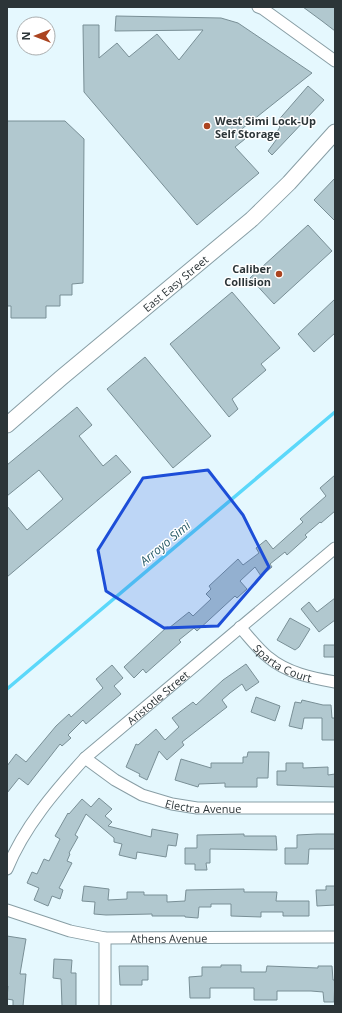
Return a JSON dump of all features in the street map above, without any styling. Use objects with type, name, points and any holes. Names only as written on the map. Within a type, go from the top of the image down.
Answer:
[{"type":"street","points":[[258,7],[335,61]]},
{"type":"street","name":"East Easy Street","points":[[7,425],[61,378],[252,219],[289,183],[335,132]]},
{"type":"street","name":"Aristotle Street","points":[[7,869],[30,826],[56,790],[85,758],[335,548]]},
{"type":"street","name":"Sparta Court","points":[[240,627],[268,657],[289,670],[312,678],[335,682]]},
{"type":"street","name":"Electra Avenue","points":[[85,758],[122,784],[142,795],[172,804],[197,808],[335,808]]},
{"type":"street","name":"Athens Avenue","points":[[7,910],[70,931],[105,938],[335,937]]},
{"type":"street","points":[[105,938],[105,1006]]},
{"type":"highlighted area","points":[[208,470],[243,515],[269,567],[218,626],[164,628],[106,591],[98,550],[143,478]]},
{"type":"building","points":[[303,7],[335,7],[335,31],[322,21]]},
{"type":"building","points":[[116,16],[221,18],[238,23],[312,73],[238,132],[245,139],[235,147],[259,173],[197,225],[84,92],[83,25],[99,25],[99,58],[117,43],[129,57],[157,34],[179,60],[203,30],[115,31]]},
{"type":"building","points":[[308,86],[324,100],[272,155],[268,151],[279,136],[276,133],[280,127],[276,123]]},
{"type":"building","points":[[7,121],[65,121],[84,139],[83,283],[72,284],[72,295],[60,295],[60,306],[46,306],[46,318],[11,318],[11,306],[7,306]]},
{"type":"building","points":[[335,178],[335,221],[314,200]]},
{"type":"building","points":[[308,225],[332,251],[274,304],[250,278]]},
{"type":"building","points":[[232,292],[280,348],[261,364],[266,370],[232,399],[238,409],[229,417],[170,344]]},
{"type":"building","points":[[335,299],[335,333],[314,352],[298,334]]},
{"type":"building","points":[[145,357],[211,436],[173,468],[107,389]]},
{"type":"building","points":[[77,407],[92,425],[79,436],[103,466],[116,455],[131,472],[7,577],[7,506],[27,530],[63,499],[39,470],[7,496],[7,465]]},
{"type":"building","points":[[335,475],[335,511],[305,535],[307,537],[287,555],[285,552],[270,564],[272,567],[261,576],[255,567],[240,581],[247,589],[237,598],[235,596],[197,631],[194,628],[179,640],[181,642],[146,673],[143,669],[134,678],[124,667],[167,627],[169,628],[189,612],[193,616],[211,599],[206,594],[211,589],[209,586],[238,559],[243,565],[259,553],[256,548],[266,540],[273,549],[303,522],[300,519],[326,496],[320,488]]},
{"type":"building","points":[[335,598],[335,620],[319,632],[301,609],[309,602],[317,612]]},
{"type":"building","points":[[290,618],[310,629],[299,647],[295,650],[277,640]]},
{"type":"building","points":[[324,645],[335,645],[335,657],[324,657]]},
{"type":"building","points":[[246,664],[259,682],[246,691],[242,684],[230,693],[222,700],[227,707],[182,742],[184,745],[167,760],[159,751],[147,780],[139,776],[140,774],[126,767],[136,744],[138,745],[156,729],[165,740],[179,727],[172,718],[193,702],[196,705],[223,680]]},
{"type":"building","points":[[112,665],[123,678],[114,686],[121,694],[86,724],[83,720],[68,735],[71,738],[62,746],[60,744],[28,785],[19,778],[7,793],[7,766],[16,754],[26,762],[56,726],[69,714],[71,717],[103,688],[96,679]]},
{"type":"building","points":[[256,697],[280,706],[275,721],[251,712]]},
{"type":"building","points":[[302,700],[323,705],[331,705],[332,718],[335,718],[335,740],[322,740],[322,718],[304,718],[302,729],[289,726],[295,702],[301,703]]},
{"type":"building","points":[[248,752],[269,752],[268,778],[257,778],[257,787],[225,787],[225,783],[199,784],[198,787],[175,780],[181,759],[211,768],[211,763],[243,763],[243,757],[247,757]]},
{"type":"building","points":[[286,763],[303,763],[303,768],[328,767],[328,775],[335,774],[335,787],[277,785],[277,771],[286,771]]},
{"type":"building","points":[[99,798],[112,809],[105,816],[112,822],[108,826],[151,837],[152,829],[178,834],[176,846],[168,845],[166,857],[137,852],[136,859],[119,855],[122,844],[114,842],[114,838],[86,814],[75,835],[78,837],[69,853],[70,854],[67,861],[72,863],[59,888],[63,890],[60,899],[52,896],[48,906],[34,900],[39,888],[27,883],[32,872],[37,874],[44,859],[49,861],[60,839],[55,836],[68,813],[69,814],[82,799],[91,807]]},
{"type":"building","points":[[244,834],[244,836],[276,836],[277,850],[210,849],[210,863],[206,863],[207,870],[195,870],[195,864],[185,864],[185,848],[197,848],[197,835]]},
{"type":"building","points":[[335,834],[335,849],[309,849],[308,864],[285,864],[285,848],[297,848],[297,835]]},
{"type":"building","points":[[84,886],[109,889],[108,900],[127,899],[127,892],[144,892],[144,895],[167,895],[167,902],[185,901],[186,890],[244,889],[244,892],[277,892],[276,901],[309,901],[309,916],[283,916],[283,912],[261,912],[261,917],[231,916],[231,904],[211,904],[211,907],[199,907],[198,918],[185,916],[152,916],[152,914],[94,914],[95,902],[82,901]]},
{"type":"building","points":[[326,886],[335,886],[335,905],[317,906],[316,890],[326,890]]},
{"type":"building","points":[[7,936],[26,939],[20,974],[26,974],[23,1006],[13,1006],[13,1000],[7,999]]},
{"type":"building","points":[[54,959],[72,960],[71,973],[76,973],[76,1006],[62,1006],[61,979],[53,978]]},
{"type":"building","points":[[221,965],[241,965],[241,972],[266,972],[267,966],[318,968],[318,966],[332,966],[333,980],[335,980],[334,1002],[324,1002],[323,992],[311,991],[277,991],[277,1000],[254,1000],[254,988],[210,988],[210,998],[190,998],[189,977],[202,976],[202,967],[221,967]]},
{"type":"building","points":[[119,966],[148,966],[148,980],[142,980],[142,985],[120,985]]},
{"type":"waterway","name":"Arroyo Simi","points":[[7,689],[335,412]]},
{"type":"place","name":"West Simi Lock-Up Self Storage","points":[[207,126]]},
{"type":"place","name":"Caliber Collision","points":[[279,274]]}]
